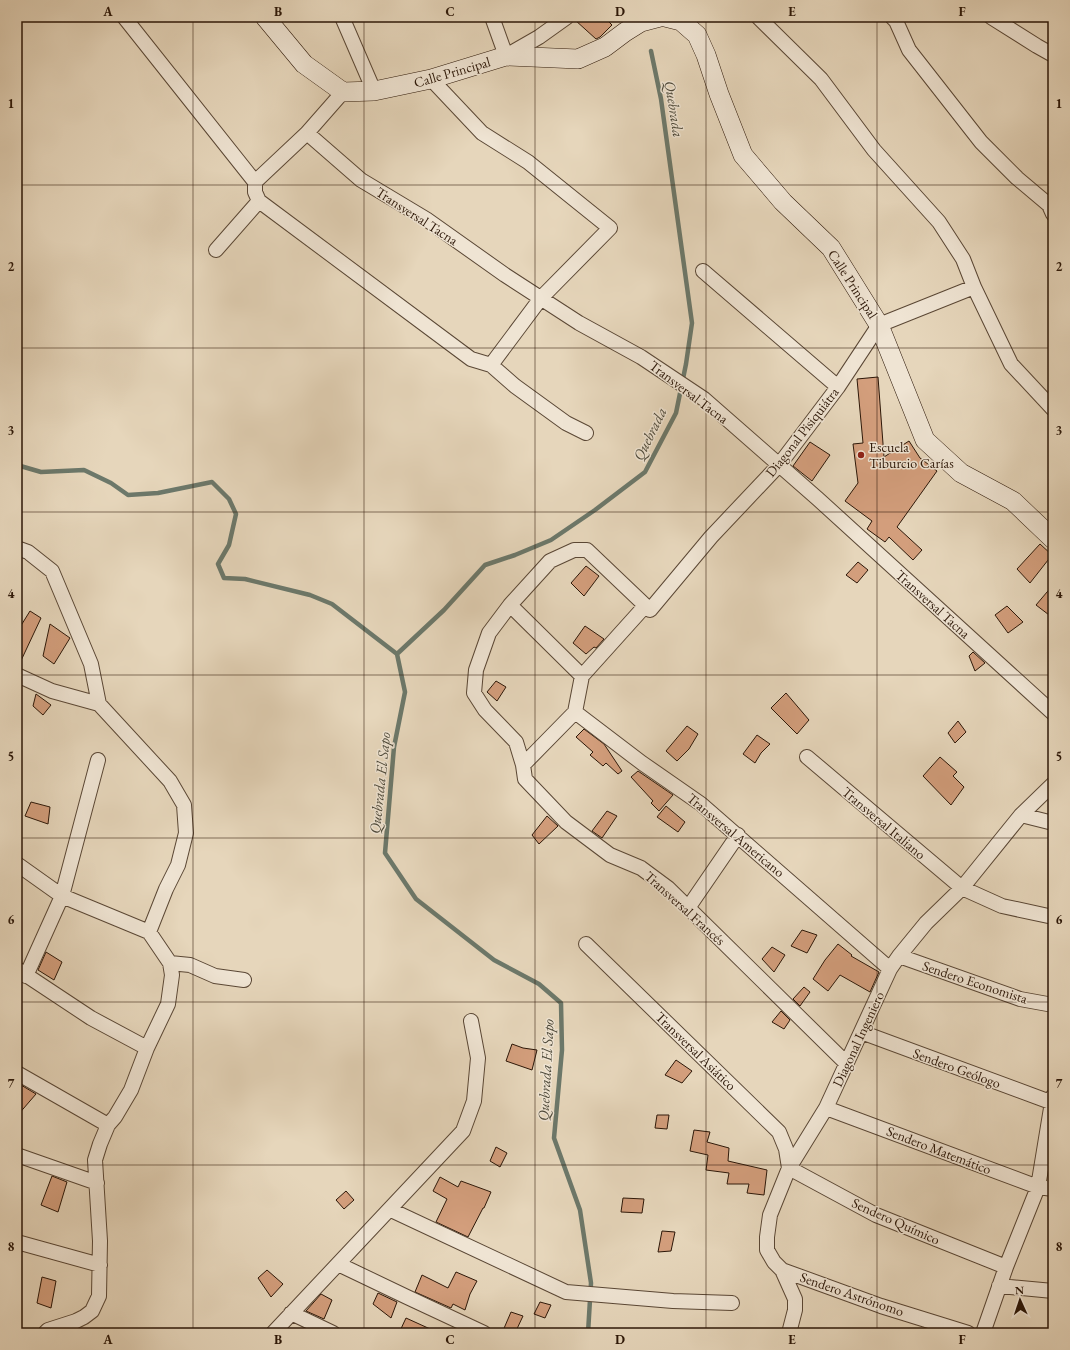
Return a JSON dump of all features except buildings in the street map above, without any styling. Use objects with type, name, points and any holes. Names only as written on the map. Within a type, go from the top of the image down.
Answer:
[{"type":"street","points":[[124,17],[255,182],[255,192],[259,202],[471,359],[491,365],[515,386],[566,423],[586,433]]},
{"type":"street","points":[[255,182],[307,133],[343,92],[304,64],[266,17]]},
{"type":"street","points":[[342,17],[374,91]]},
{"type":"street","points":[[492,17],[506,56],[540,37],[567,17]]},
{"type":"street","name":"Calle Principal","points":[[343,92],[374,91],[431,79],[506,56],[578,59],[605,47],[641,22],[660,17]]},
{"type":"street","name":"Calle Principal","points":[[665,17],[681,21],[697,35],[706,55],[719,94],[743,155],[783,202],[831,248],[879,325],[925,440],[960,473],[1013,501],[1053,539]]},
{"type":"street","points":[[758,17],[821,79],[874,150],[939,222],[963,259],[974,287],[1011,364],[1053,409]]},
{"type":"street","points":[[892,17],[896,21],[909,50],[980,142],[1017,178],[1049,205],[1053,214]]},
{"type":"street","points":[[991,17],[1053,55]]},
{"type":"street","points":[[431,79],[482,133],[528,162],[610,228],[541,298],[491,365]]},
{"type":"street","name":"Transversal Tacna","points":[[307,133],[361,180],[426,219],[505,276],[579,323],[641,357],[704,399],[1053,713]]},
{"type":"street","points":[[216,250],[259,202]]},
{"type":"street","points":[[703,271],[838,387]]},
{"type":"street","points":[[879,325],[974,287]]},
{"type":"street","name":"Diagonal Pisiquiátra","points":[[582,676],[779,465],[838,387],[879,325]]},
{"type":"street","points":[[17,548],[28,552],[52,571],[91,664],[99,704],[170,781],[184,805],[186,833],[178,864],[166,889],[149,932]]},
{"type":"street","name":"Transversal Francés","points":[[647,608],[587,550],[574,550],[550,561],[510,605],[489,633],[476,670],[474,693],[485,710],[516,742],[523,765],[525,779],[566,822],[610,855],[641,868],[668,888],[846,1063]]},
{"type":"street","points":[[510,605],[582,676],[575,712],[523,765]]},
{"type":"street","points":[[17,676],[52,691],[99,704]]},
{"type":"street","name":"Transversal Americano","points":[[575,712],[642,763],[700,804],[738,835],[890,969]]},
{"type":"street","name":"Transversal Italiano","points":[[807,757],[962,888],[1002,906],[1053,917]]},
{"type":"street","points":[[98,760],[62,896],[22,973],[91,1018],[147,1048]]},
{"type":"street","name":"Diagonal Ingeniero","points":[[789,1333],[795,1310],[795,1299],[782,1270],[774,1262],[767,1250],[767,1238],[770,1214],[789,1168],[826,1108],[890,969],[926,923],[962,888],[1021,815],[1053,784]]},
{"type":"street","points":[[1021,815],[1053,823]]},
{"type":"street","points":[[688,908],[738,835]]},
{"type":"street","points":[[17,864],[62,896],[149,932],[170,963],[172,975],[168,1004],[147,1048],[131,1090],[115,1117],[108,1125],[95,1160],[100,1241],[99,1296],[92,1311],[76,1322],[48,1330],[45,1333]]},
{"type":"street","name":"Transversal Asiático","points":[[586,944],[779,1132],[786,1149],[789,1168]]},
{"type":"street","name":"Sendero Economista","points":[[899,956],[1020,999],[1053,1005]]},
{"type":"street","points":[[170,963],[190,965],[216,976],[244,980]]},
{"type":"street","points":[[273,1333],[463,1131],[474,1101],[478,1058],[471,1021]]},
{"type":"street","name":"Sendero Geólogo","points":[[861,1032],[1053,1101]]},
{"type":"street","points":[[17,1073],[108,1125]]},
{"type":"street","points":[[982,1333],[1006,1267],[1038,1187],[1053,1101]]},
{"type":"street","name":"Sendero Matemático","points":[[826,1108],[1038,1187],[1053,1189]]},
{"type":"street","points":[[17,1155],[97,1183]]},
{"type":"street","name":"Sendero Químico","points":[[789,1168],[876,1215],[1006,1267]]},
{"type":"street","points":[[390,1210],[566,1292],[673,1301],[732,1303]]},
{"type":"street","points":[[17,1242],[100,1265]]},
{"type":"street","points":[[338,1264],[407,1298],[484,1333]]},
{"type":"street","name":"Sendero Astrónomo","points":[[782,1270],[881,1306],[968,1333]]},
{"type":"street","points":[[999,1286],[1053,1291]]},
{"type":"street","points":[[291,1313],[333,1333]]},
{"type":"waterway","name":"Quebrada","points":[[397,654],[444,610],[485,565],[515,555],[551,540],[595,510],[645,472],[676,413],[686,364],[692,323],[661,99],[651,51]]},
{"type":"waterway","name":"Quebrada El Sapo","points":[[17,465],[41,472],[84,470],[111,483],[128,495],[158,493],[212,482],[229,499],[236,514],[229,545],[218,564],[224,578],[245,579],[310,595],[332,604],[397,654],[405,692],[394,747],[385,853],[416,899],[494,960],[539,984],[561,1003],[562,1050],[554,1138],[580,1210],[591,1283],[588,1333]]},
{"type":"place","name":"Escuela Tiburcio Carías","points":[[861,455]]}]
